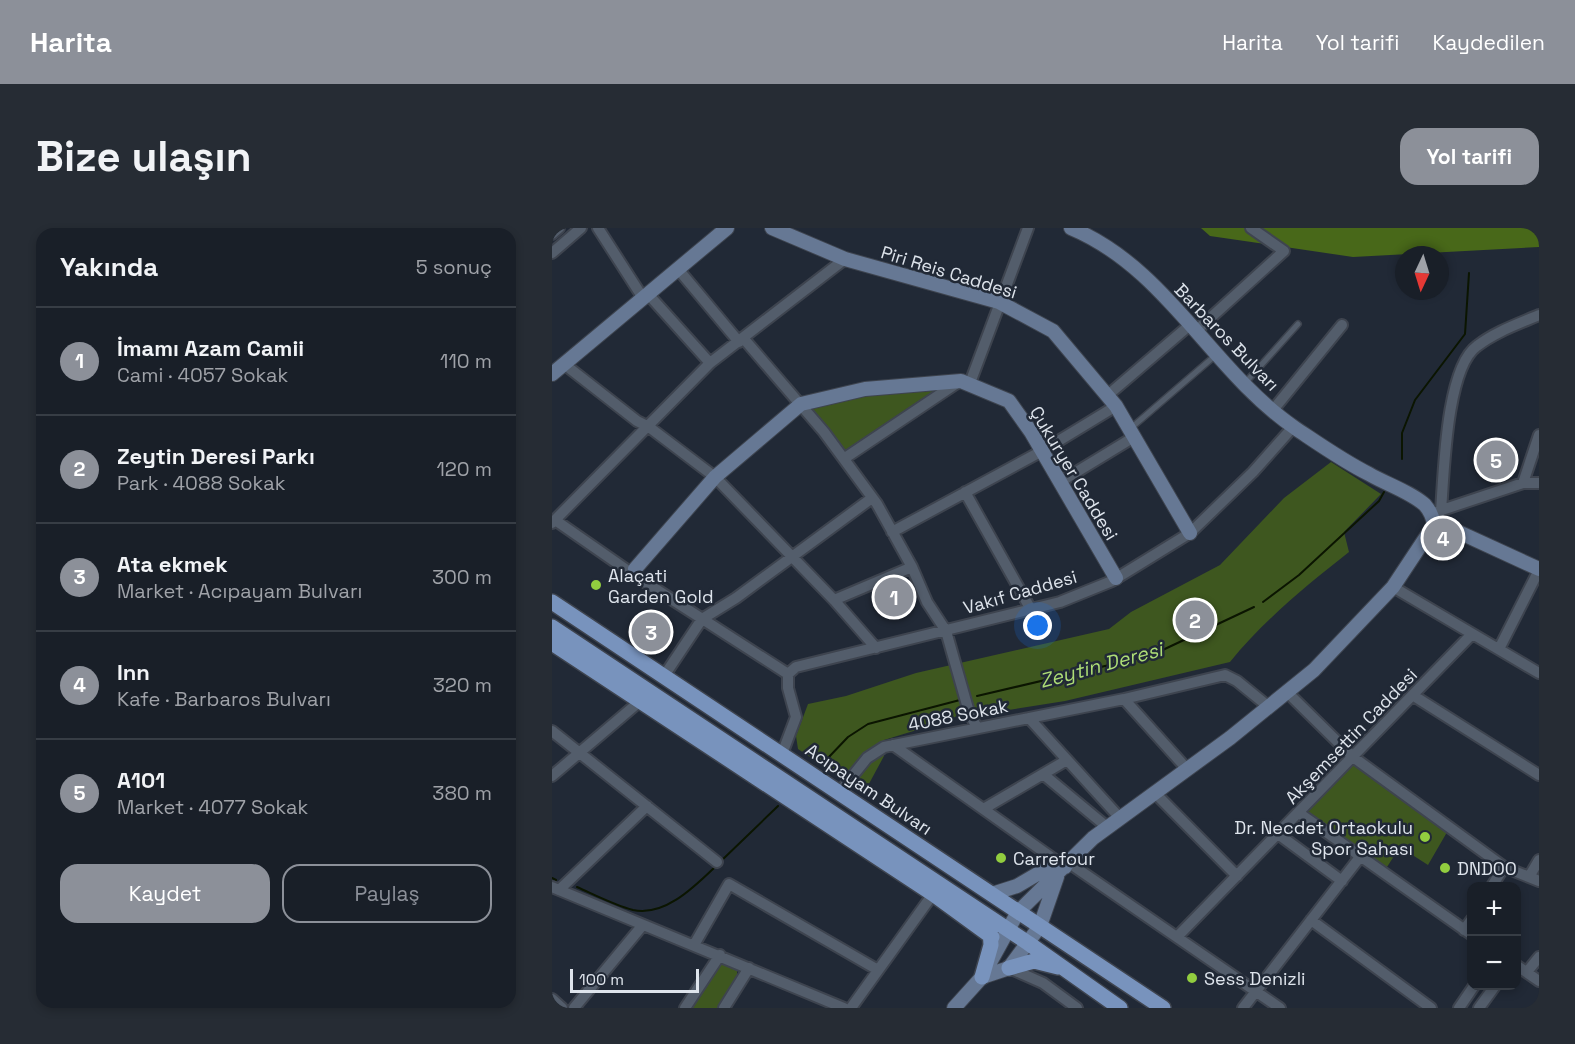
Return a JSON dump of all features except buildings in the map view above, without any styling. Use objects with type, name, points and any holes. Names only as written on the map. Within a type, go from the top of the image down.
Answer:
[{"type":"main road","name":"Acıpayam Bulvarı","points":[[552,602],[1163,1008]]},
{"type":"main road","points":[[552,627],[1008,929],[1120,1008]]},
{"type":"main road","points":[[552,643],[933,894],[992,937]]},
{"type":"main road","points":[[982,977],[992,937],[986,915]]},
{"type":"main road","points":[[1009,968],[1034,961],[1067,969],[1108,1008]]},
{"type":"street","points":[[552,234],[559,228]]},
{"type":"street","points":[[552,253],[580,228]]},
{"type":"street","points":[[598,228],[646,296],[710,363]]},
{"type":"street","points":[[552,374],[727,228]]},
{"type":"street","name":"Piri Reis Caddesi","points":[[772,228],[845,260],[999,302],[1053,331],[1112,401],[1190,533]]},
{"type":"street","points":[[845,458],[965,382],[1028,228]]},
{"type":"street","name":"Barbaros Bulvarı","points":[[1071,228],[1093,237],[1130,265],[1193,328],[1244,384],[1293,427],[1433,514],[1452,529],[1539,570]]},
{"type":"street","points":[[892,532],[1042,451],[1112,401],[1284,251],[1251,228]]},
{"type":"street","points":[[782,754],[796,717],[788,688],[788,674],[636,573],[554,522],[710,363],[845,260]]},
{"type":"street","points":[[678,269],[799,402],[845,458],[872,498],[912,567],[927,602],[946,631],[969,712],[977,728]]},
{"type":"street","points":[[954,1008],[982,977],[1018,912],[1093,838],[1187,770],[1314,670],[1393,587],[1433,514],[1454,388],[1463,362],[1475,347],[1539,315]]},
{"type":"street","points":[[1273,410],[1342,325]]},
{"type":"street","points":[[564,364],[719,481],[834,600],[876,648]]},
{"type":"street","name":"Çukuryer Caddesi","points":[[636,573],[719,481],[799,402],[865,389],[965,382],[1009,401],[1042,451],[1116,578]]},
{"type":"street","name":"Vakıf Caddesi","points":[[788,674],[796,667],[1060,602],[1116,578],[1190,533],[1253,472],[1293,427]]},
{"type":"street","points":[[1060,482],[1132,433]]},
{"type":"street","points":[[1523,483],[1539,435]]},
{"type":"street","points":[[1433,514],[1523,483],[1539,483]]},
{"type":"street","points":[[965,492],[1030,608]]},
{"type":"street","points":[[668,670],[702,619],[736,598],[872,498]]},
{"type":"street","points":[[834,600],[912,567]]},
{"type":"street","points":[[1499,649],[1539,570]]},
{"type":"street","points":[[1393,587],[1539,673]]},
{"type":"street","name":"Akşemsettin Caddesi","points":[[1178,937],[1471,635]]},
{"type":"street","name":"4088 Sokak","points":[[839,793],[867,758],[884,747],[1124,699],[1225,675],[1237,681],[1269,707]]},
{"type":"street","points":[[1287,692],[1353,757],[1504,867],[1534,879],[1539,860]]},
{"type":"street","points":[[1414,696],[1539,776]]},
{"type":"street","points":[[1124,699],[1187,770]]},
{"type":"street","points":[[552,776],[639,702]]},
{"type":"street","points":[[1029,718],[1120,818]]},
{"type":"street","points":[[552,731],[717,862]]},
{"type":"street","points":[[893,745],[985,808],[1064,868],[1178,937],[1280,1008]]},
{"type":"street","points":[[985,808],[1067,760]]},
{"type":"street","points":[[1043,774],[1107,827]]},
{"type":"street","points":[[1155,793],[1237,876]]},
{"type":"street","points":[[647,806],[556,888],[642,926],[720,955],[839,1007]]},
{"type":"street","points":[[1299,813],[1467,931]]},
{"type":"street","points":[[1278,834],[1342,881]]},
{"type":"street","points":[[1243,1008],[1360,856]]},
{"type":"street","points":[[1495,882],[1504,867]]},
{"type":"street","points":[[992,894],[1017,886],[1046,869],[1064,868]]},
{"type":"street","points":[[982,977],[1009,968],[1028,943],[1040,927],[1064,868]]},
{"type":"street","points":[[694,945],[729,884],[878,970]]},
{"type":"street","points":[[851,1008],[933,894]]},
{"type":"street","points":[[1311,920],[1431,1008]]},
{"type":"street","points":[[574,1008],[642,926]]},
{"type":"street","points":[[684,1008],[720,955]]},
{"type":"street","points":[[1527,972],[1539,957]]},
{"type":"street","points":[[724,1008],[749,968]]},
{"type":"street","points":[[1009,968],[1043,982],[1077,1008]]},
{"type":"street","points":[[1521,968],[1539,981]]},
{"type":"street","points":[[1459,1008],[1471,990]]},
{"type":"street","points":[[1479,1008],[1493,990]]},
{"type":"street","points":[[552,999],[562,1008]]},
{"type":"lane","points":[[1244,384],[1298,324]]},
{"type":"lane","points":[[1132,433],[1217,354]]},
{"type":"green space","points":[[1201,228],[1539,228],[1539,247],[1449,252],[1449,246],[1395,246],[1395,255],[1353,257],[1210,236]]},
{"type":"green space","points":[[947,387],[845,454],[810,410],[812,404],[880,391]]},
{"type":"green space","points":[[1331,462],[1381,494],[1344,532],[1349,552],[1271,618],[1230,662],[1065,701],[990,713],[977,708],[943,722],[884,740],[884,756],[864,793],[798,749],[796,736],[808,704],[846,696],[916,673],[1109,629],[1131,612],[1220,565],[1284,498]]},
{"type":"green space","points":[[1353,760],[1450,827],[1428,865],[1400,847],[1385,870],[1305,813]]},
{"type":"green space","points":[[725,963],[737,970],[737,979],[718,1008],[689,1008],[719,965]]},
{"type":"waterway","name":"Zeytin Deresi","points":[[1402,459],[1402,433],[1415,400],[1465,334],[1469,273]]},
{"type":"waterway","name":"Zeytin Deresi","points":[[1263,602],[1299,575],[1379,501],[1384,492]]},
{"type":"waterway","name":"Zeytin Deresi","points":[[977,696],[1152,655],[1254,607]]},
{"type":"waterway","name":"Zeytin Deresi","points":[[827,759],[848,737],[868,724],[960,700]]},
{"type":"waterway","name":"Zeytin Deresi","points":[[720,862],[778,806]]},
{"type":"waterway","name":"Zeytin Deresi","points":[[577,887],[633,910],[645,911],[657,909],[679,898],[716,866]]},
{"type":"waterway","name":"Zeytin Deresi","points":[[552,878],[556,880]]},
{"type":"place","name":"A101","points":[[1496,460]]},
{"type":"place","name":"Inn","points":[[1443,538]]},
{"type":"place","name":"Alaçati Garden Gold","points":[[596,585]]},
{"type":"place","name":"İmamı Azam Camii","points":[[894,597]]},
{"type":"place","name":"Zeytin Deresi Parkı","points":[[1195,620]]},
{"type":"place","name":"Ata ekmek","points":[[651,632]]},
{"type":"place","name":"Dr. Necdet Ortaokulu Spor Sahası","points":[[1425,837]]},
{"type":"place","name":"Carrefour","points":[[1001,858]]},
{"type":"place","name":"DNDOO","points":[[1445,868]]},
{"type":"place","name":"Sess Denizli","points":[[1192,978]]}]
